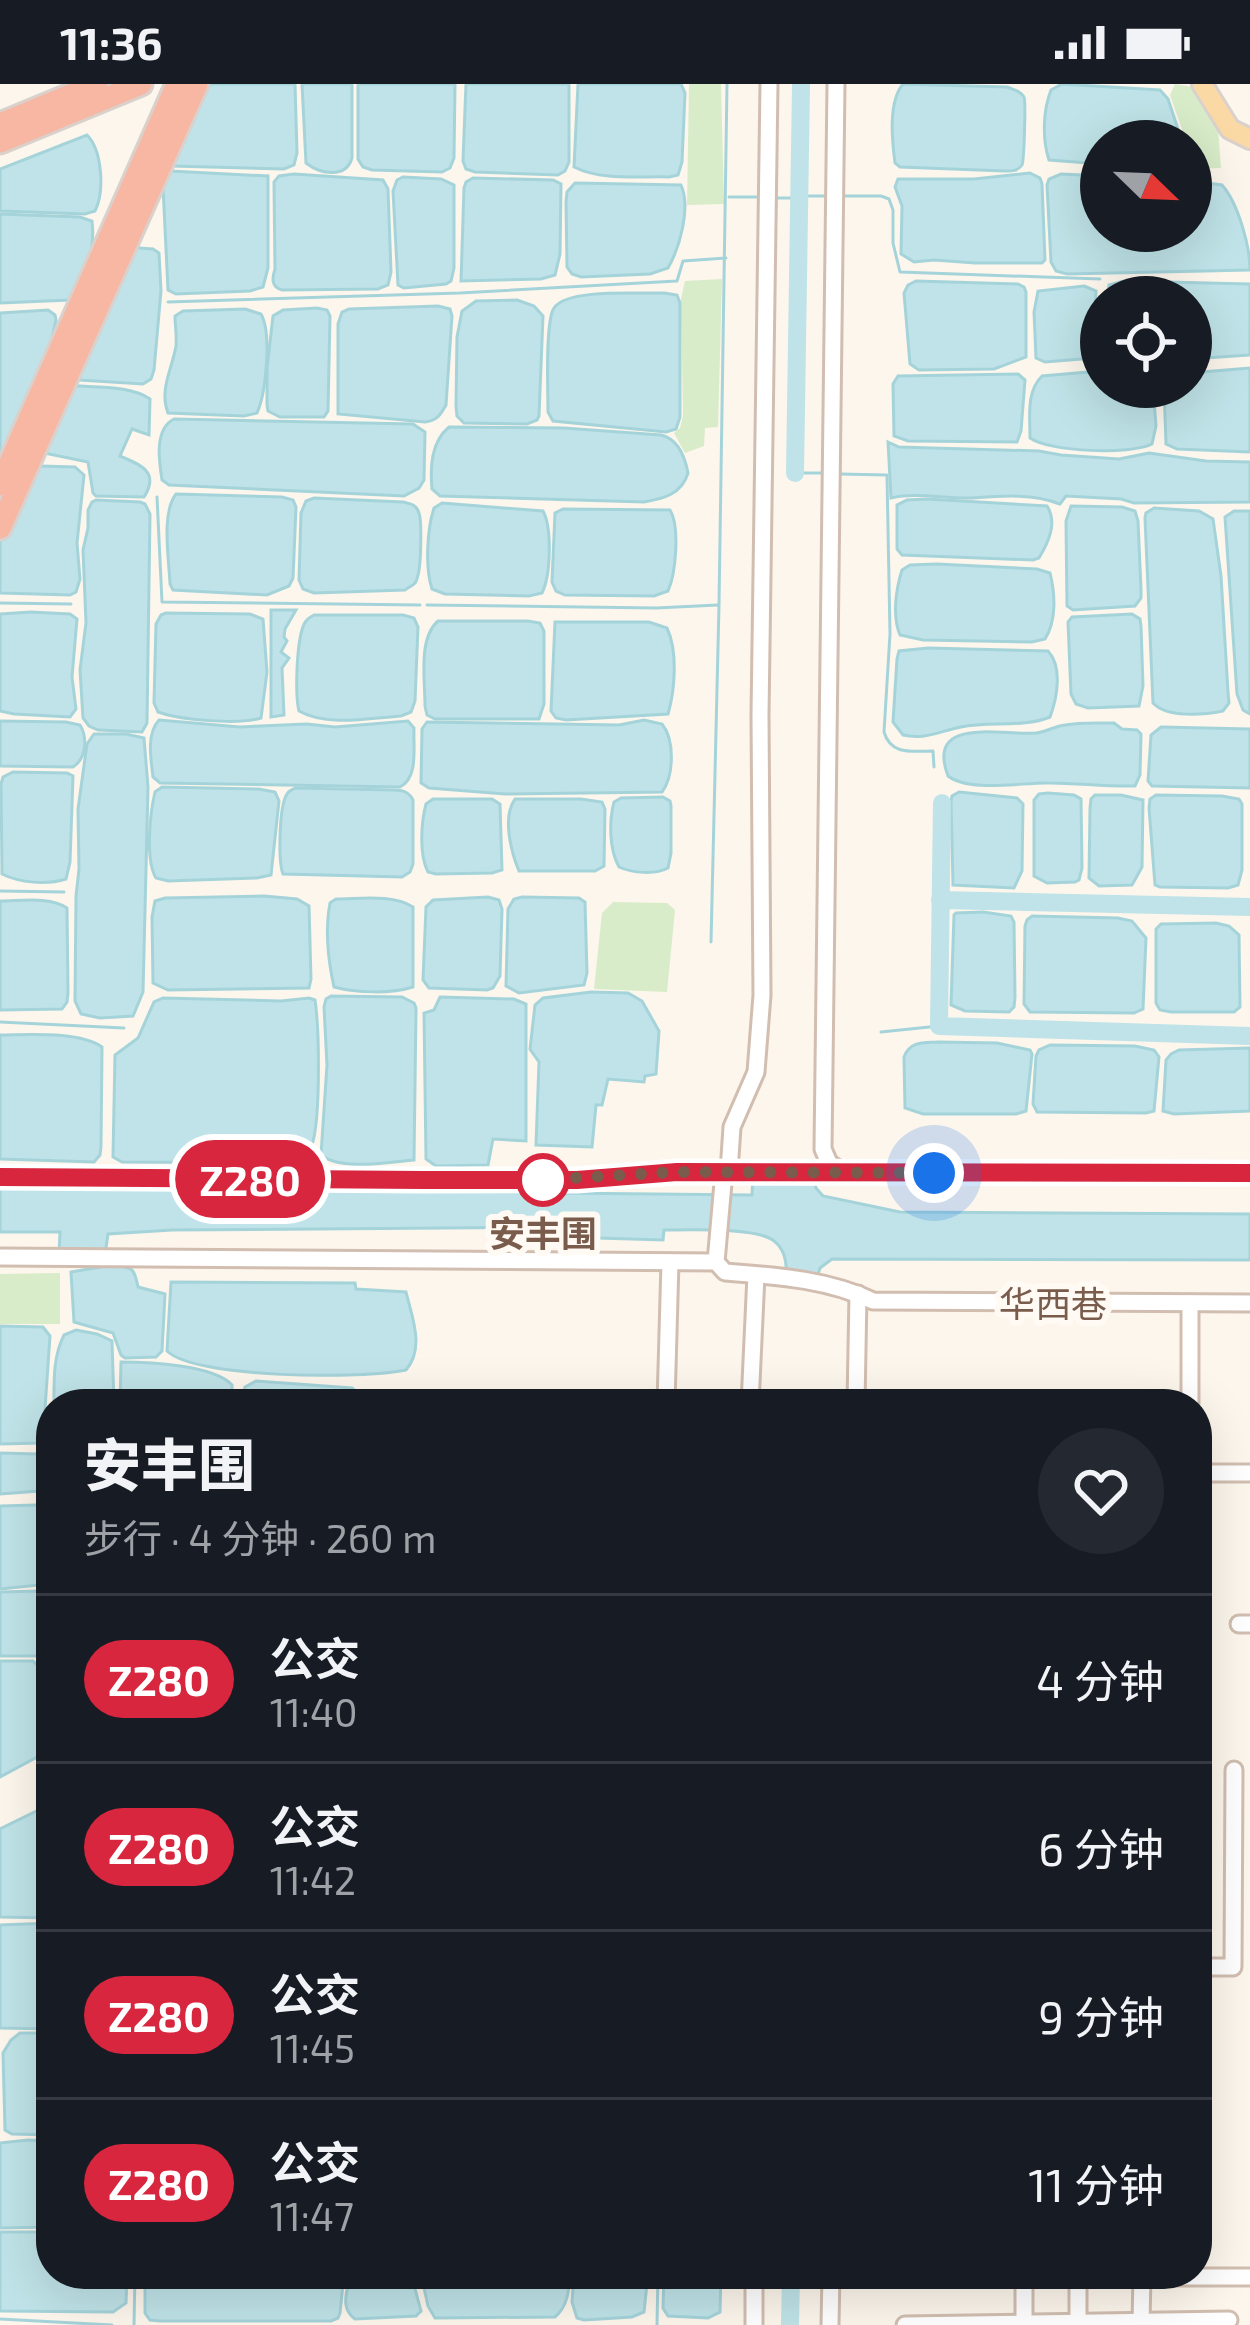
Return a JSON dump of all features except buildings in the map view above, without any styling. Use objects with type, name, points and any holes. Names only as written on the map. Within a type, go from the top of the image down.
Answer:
[{"type":"highway","points":[[0,124],[97,84]]},
{"type":"highway","points":[[0,142],[140,84]]},
{"type":"highway","points":[[0,485],[177,84]]},
{"type":"highway","points":[[0,528],[197,84]]},
{"type":"main road","points":[[1202,84],[1230,129],[1250,139]]},
{"type":"street","points":[[716,1262],[732,1127],[756,1072],[761,995],[769,84]]},
{"type":"street","points":[[836,84],[823,1149],[829,1163],[844,1172]]},
{"type":"street","points":[[0,1178],[555,1180],[677,1172],[1250,1173]]},
{"type":"street","name":"华西巷","points":[[0,1257],[716,1262],[725,1272],[848,1289],[873,1301],[1250,1303]]},
{"type":"street","points":[[666,1389],[670,1262]]},
{"type":"street","points":[[751,1389],[756,1275]]},
{"type":"street","points":[[856,1389],[858,1294]]},
{"type":"street","points":[[1190,1303],[1190,1389]]},
{"type":"street","points":[[1212,1473],[1250,1473]]},
{"type":"street","points":[[1212,1966],[1234,1967],[1234,1770]]},
{"type":"street","points":[[1212,2277],[1250,2277]]},
{"type":"street","points":[[754,2289],[754,2325]]},
{"type":"street","points":[[830,2289],[830,2325]]},
{"type":"street","points":[[1024,2289],[1024,2324]]},
{"type":"street","points":[[1078,2289],[1078,2324]]},
{"type":"street","points":[[1141,2323],[1142,2289]]},
{"type":"street","points":[[905,2325],[1228,2320]]},
{"type":"green space","points":[[689,84],[721,84],[724,204],[687,205]]},
{"type":"green space","points":[[1175,84],[1193,87],[1218,128],[1221,168],[1212,168],[1212,120],[1179,120],[1170,95]]},
{"type":"green space","points":[[722,279],[718,427],[705,428],[704,446],[685,453],[674,433],[683,416],[681,299],[685,281]]},
{"type":"green space","points":[[613,902],[667,903],[675,910],[667,992],[594,989],[602,913]]},
{"type":"green space","points":[[60,1273],[60,1324],[0,1324],[0,1274]]},
{"type":"water","points":[[212,84],[295,84],[294,165],[284,169],[173,166],[180,98]]},
{"type":"water","points":[[302,84],[352,84],[352,158],[338,172],[306,163]]},
{"type":"water","points":[[358,84],[455,84],[450,168],[442,172],[363,167],[358,159]]},
{"type":"water","points":[[466,84],[569,84],[565,171],[558,175],[466,169]]},
{"type":"water","points":[[578,84],[681,84],[685,93],[678,175],[608,176],[574,167]]},
{"type":"water","points":[[903,84],[1007,87],[1019,92],[1025,101],[1022,165],[1009,171],[900,167],[895,163],[892,122]]},
{"type":"water","points":[[1062,84],[1160,90],[1175,120],[1080,120],[1080,162],[1049,160],[1044,134],[1051,90]]},
{"type":"water","points":[[87,135],[100,171],[95,211],[0,211],[0,169]]},
{"type":"water","points":[[170,171],[268,176],[268,268],[263,287],[176,294],[168,290],[163,187]]},
{"type":"water","points":[[1030,173],[1042,184],[1042,263],[914,262],[901,254],[898,179]]},
{"type":"water","points":[[1080,175],[1080,252],[1212,252],[1212,184],[1222,185],[1242,225],[1250,270],[1056,271],[1051,262],[1049,179]]},
{"type":"water","points":[[279,176],[383,180],[388,189],[388,285],[378,289],[276,287],[274,182]]},
{"type":"water","points":[[403,177],[441,179],[454,185],[454,268],[446,284],[398,285],[393,191]]},
{"type":"water","points":[[473,178],[561,184],[560,254],[555,275],[461,281],[464,188]]},
{"type":"water","points":[[575,183],[681,185],[683,227],[668,268],[650,274],[572,274],[567,267],[566,202]]},
{"type":"water","points":[[0,214],[92,221],[89,263],[71,300],[0,303]]},
{"type":"water","points":[[110,246],[159,253],[161,291],[154,370],[143,384],[61,379]]},
{"type":"water","points":[[916,281],[1024,287],[1026,357],[994,369],[919,370],[910,364],[904,293]]},
{"type":"water","points":[[1212,283],[1250,284],[1250,355],[1212,358]]},
{"type":"water","points":[[1080,286],[1080,359],[1045,362],[1036,358],[1038,291]]},
{"type":"water","points":[[677,295],[680,303],[680,417],[676,429],[666,432],[553,421],[548,412],[548,357],[554,308],[573,297]]},
{"type":"water","points":[[517,300],[534,306],[543,316],[539,416],[527,424],[464,423],[456,406],[462,311],[476,301]]},
{"type":"water","points":[[317,308],[330,316],[328,411],[324,417],[280,417],[268,411],[267,405],[273,316],[283,310]]},
{"type":"water","points":[[245,309],[261,314],[266,335],[265,378],[257,413],[168,413],[165,396],[176,346],[175,316],[183,311]]},
{"type":"water","points":[[450,309],[452,316],[446,405],[438,416],[425,422],[338,414],[342,312]]},
{"type":"water","points":[[48,310],[56,320],[26,454],[0,452],[0,313]]},
{"type":"water","points":[[1250,368],[1250,452],[1177,449],[1166,444],[1165,408],[1212,408],[1212,371]]},
{"type":"water","points":[[1080,373],[1080,408],[1155,408],[1152,444],[1090,450],[1030,438],[1031,397],[1042,376]]},
{"type":"water","points":[[1018,374],[1025,380],[1017,442],[908,441],[894,436],[893,384],[898,376]]},
{"type":"water","points":[[65,385],[121,389],[150,399],[149,435],[132,429],[120,456],[149,475],[144,497],[96,496],[88,462],[39,452]]},
{"type":"water","points":[[174,419],[413,424],[425,432],[424,480],[404,496],[169,485],[162,480],[159,446],[163,430]]},
{"type":"water","points":[[449,427],[661,435],[680,450],[688,473],[676,491],[644,502],[440,496],[432,489],[432,464],[438,440]]},
{"type":"water","points":[[888,442],[899,447],[1039,451],[1119,459],[1149,453],[1250,462],[1250,502],[1134,503],[1066,496],[1060,504],[1016,496],[891,498]]},
{"type":"water","points":[[4,465],[75,467],[84,475],[76,592],[0,593]]},
{"type":"water","points":[[176,494],[293,500],[293,578],[289,586],[267,595],[173,590],[167,524]]},
{"type":"water","points":[[927,499],[1047,506],[1052,519],[1046,546],[1033,560],[902,555],[897,549],[897,505]]},
{"type":"water","points":[[96,500],[140,502],[150,514],[147,723],[142,732],[98,730],[83,718],[83,550],[88,510]]},
{"type":"water","points":[[306,501],[415,506],[421,533],[415,583],[405,590],[314,593],[303,589],[299,580],[301,513]]},
{"type":"water","points":[[442,503],[543,511],[549,551],[542,593],[445,594],[432,589],[428,537],[434,508]]},
{"type":"water","points":[[1071,506],[1135,511],[1141,598],[1135,606],[1073,610],[1067,606],[1066,521]]},
{"type":"water","points":[[1154,508],[1199,511],[1213,519],[1229,703],[1223,711],[1176,713],[1153,703],[1145,518]]},
{"type":"water","points":[[563,509],[670,510],[676,550],[668,591],[654,596],[556,591],[552,582],[555,513]]},
{"type":"water","points":[[1234,511],[1250,511],[1250,714],[1243,710],[1237,694],[1225,517]]},
{"type":"water","points":[[937,564],[1050,573],[1054,606],[1045,639],[923,640],[900,635],[896,602],[902,570]]},
{"type":"water","points":[[271,610],[296,610],[285,629],[287,641],[281,652],[289,658],[282,668],[284,715],[271,717]]},
{"type":"water","points":[[166,613],[250,614],[263,619],[267,672],[261,718],[210,721],[158,712],[154,703],[156,624]]},
{"type":"water","points":[[0,614],[70,614],[77,619],[72,677],[76,709],[70,717],[0,711]]},
{"type":"water","points":[[1132,614],[1141,626],[1139,706],[1088,708],[1076,704],[1071,694],[1068,622],[1072,617]]},
{"type":"water","points":[[314,615],[414,618],[418,627],[411,712],[335,720],[299,711],[300,638],[306,621]]},
{"type":"water","points":[[438,621],[540,623],[544,631],[544,704],[539,719],[435,719],[427,715],[425,649]]},
{"type":"water","points":[[555,622],[649,622],[667,628],[674,671],[668,714],[556,718],[551,711]]},
{"type":"water","points":[[899,651],[1048,651],[1057,674],[1050,717],[972,725],[925,736],[903,735],[893,722]]},
{"type":"water","points":[[159,720],[240,727],[408,721],[414,728],[413,769],[400,787],[160,783],[153,777],[150,747]]},
{"type":"water","points":[[644,720],[662,724],[669,739],[671,768],[662,792],[505,794],[429,788],[421,783],[422,729],[427,722],[619,725]]},
{"type":"water","points":[[0,721],[80,725],[83,754],[73,767],[0,766]]},
{"type":"water","points":[[1114,723],[1141,734],[1140,775],[1135,786],[983,785],[948,776],[944,757],[947,744],[957,736]]},
{"type":"water","points":[[1161,727],[1250,729],[1250,788],[1152,786],[1148,781],[1151,735]]},
{"type":"water","points":[[94,734],[144,738],[148,787],[143,992],[133,1016],[81,1014],[75,1001],[78,809],[87,744]]},
{"type":"water","points":[[13,772],[73,776],[66,879],[34,882],[2,874],[1,784]]},
{"type":"water","points":[[162,787],[275,792],[279,801],[271,875],[156,878],[150,860],[150,824],[155,792]]},
{"type":"water","points":[[295,788],[408,793],[413,800],[410,872],[402,877],[283,874],[282,810]]},
{"type":"water","points":[[959,792],[1017,798],[1023,804],[1022,871],[1014,888],[953,885],[951,801]]},
{"type":"water","points":[[1048,793],[1081,799],[1082,868],[1075,882],[1047,883],[1034,876],[1034,800]]},
{"type":"water","points":[[1095,795],[1143,800],[1142,867],[1132,885],[1099,886],[1089,878],[1090,808]]},
{"type":"water","points":[[1156,795],[1239,799],[1242,870],[1238,885],[1155,885],[1149,808]]},
{"type":"water","points":[[663,797],[671,806],[668,868],[643,872],[619,867],[611,835],[614,802]]},
{"type":"water","points":[[433,799],[492,799],[500,804],[502,870],[428,872],[422,829],[426,804]]},
{"type":"water","points":[[515,799],[602,802],[604,866],[595,871],[519,871],[508,825]]},
{"type":"water","points":[[297,899],[309,906],[309,988],[168,990],[153,983],[155,901]]},
{"type":"water","points":[[386,899],[413,907],[413,987],[374,992],[334,987],[328,924],[330,903]]},
{"type":"water","points":[[514,899],[585,902],[584,985],[519,993],[506,986],[508,909]]},
{"type":"water","points":[[433,900],[499,900],[502,909],[500,976],[493,988],[429,988],[423,980],[426,907]]},
{"type":"water","points":[[0,901],[44,901],[67,908],[68,993],[62,1009],[0,1010]]},
{"type":"water","points":[[954,915],[1011,916],[1014,922],[1015,997],[1009,1012],[965,1011],[951,1005]]},
{"type":"water","points":[[1032,916],[1132,921],[1146,938],[1143,1009],[1134,1013],[1030,1012],[1024,1004],[1025,926]]},
{"type":"water","points":[[1216,923],[1239,935],[1240,1007],[1234,1012],[1160,1010],[1156,1003],[1156,929],[1161,924]]},
{"type":"water","points":[[628,993],[642,1001],[659,1031],[656,1074],[645,1076],[644,1082],[608,1079],[602,1105],[596,1105],[592,1147],[536,1145],[539,1062],[530,1049],[535,1005],[543,998]]},
{"type":"water","points":[[331,996],[402,997],[414,1003],[414,1160],[353,1164],[321,1155],[327,1065],[324,1007]]},
{"type":"water","points":[[440,997],[514,999],[526,1004],[526,1141],[493,1139],[488,1165],[436,1166],[426,1159],[424,1013],[434,1010]]},
{"type":"water","points":[[163,998],[315,1000],[318,1102],[313,1141],[305,1158],[294,1163],[122,1162],[113,1157],[115,1055],[138,1038],[154,1002]]},
{"type":"water","points":[[0,1035],[67,1036],[102,1047],[101,1147],[94,1162],[0,1159]]},
{"type":"water","points":[[997,1043],[1030,1050],[1026,1111],[923,1114],[905,1108],[904,1057],[918,1044]]},
{"type":"water","points":[[1050,1045],[1154,1050],[1159,1057],[1154,1111],[1037,1112],[1033,1104],[1036,1056]]},
{"type":"water","points":[[1250,1048],[1250,1111],[1163,1111],[1166,1060],[1171,1054]]},
{"type":"water","points":[[753,1173],[813,1174],[823,1196],[900,1212],[1250,1214],[1250,1260],[832,1259],[820,1268],[816,1281],[786,1277],[785,1258],[774,1241],[722,1230],[664,1230],[663,1240],[597,1238],[578,1227],[172,1230],[108,1234],[105,1255],[59,1253],[60,1232],[0,1232],[0,1187],[752,1195]]},
{"type":"water","points":[[112,1265],[131,1269],[138,1287],[165,1294],[162,1351],[156,1357],[125,1358],[113,1333],[74,1322],[71,1272]]},
{"type":"water","points":[[171,1282],[355,1283],[356,1289],[406,1292],[415,1352],[406,1370],[355,1375],[244,1372],[184,1360],[167,1351]]},
{"type":"water","points":[[0,1326],[43,1327],[50,1336],[46,1389],[36,1389],[36,1443],[0,1444]]},
{"type":"water","points":[[76,1330],[112,1341],[114,1389],[54,1389],[64,1335]]},
{"type":"water","points":[[121,1362],[180,1366],[211,1373],[232,1385],[232,1389],[120,1389]]},
{"type":"water","points":[[256,1381],[353,1389],[245,1389]]},
{"type":"water","points":[[0,1453],[36,1454],[36,1491],[0,1494]]},
{"type":"water","points":[[36,1505],[36,1585],[0,1589],[0,1506]]},
{"type":"water","points":[[36,1591],[36,1656],[0,1656],[0,1592]]},
{"type":"water","points":[[0,1661],[33,1661],[36,1758],[0,1777]]},
{"type":"water","points":[[36,1811],[36,1918],[0,1917],[0,1829]]},
{"type":"water","points":[[36,1924],[36,2029],[0,2028],[0,1925]]},
{"type":"water","points":[[20,2033],[36,2033],[36,2135],[5,2130],[3,2053]]},
{"type":"water","points":[[36,2140],[36,2227],[0,2228],[0,2143]]},
{"type":"water","points":[[0,2232],[36,2232],[36,2289],[126,2289],[126,2303],[113,2312],[0,2311]]},
{"type":"water","points":[[145,2289],[342,2289],[340,2313],[331,2321],[160,2321],[150,2320],[145,2313]]},
{"type":"water","points":[[347,2289],[415,2289],[421,2311],[416,2316],[355,2319]]},
{"type":"water","points":[[424,2289],[568,2289],[555,2317],[435,2318]]},
{"type":"water","points":[[573,2289],[646,2289],[644,2312],[632,2317],[584,2320],[577,2318]]},
{"type":"water","points":[[664,2289],[721,2289],[720,2312],[708,2318],[668,2316],[663,2308]]},
{"type":"waterway","points":[[711,942],[727,84]]},
{"type":"waterway","points":[[795,473],[801,84]]},
{"type":"waterway","points":[[799,196],[827,196]]},
{"type":"waterway","points":[[843,196],[889,199],[900,272],[1080,278]]},
{"type":"waterway","points":[[729,197],[761,197]]},
{"type":"waterway","points":[[771,198],[799,198]]},
{"type":"waterway","points":[[168,302],[677,281],[683,261],[726,258]]},
{"type":"waterway","points":[[795,473],[823,473]]},
{"type":"waterway","points":[[839,474],[887,475],[890,634],[884,732],[897,749],[933,751],[934,767]]},
{"type":"waterway","points":[[157,497],[162,602],[420,605]]},
{"type":"waterway","points":[[0,603],[71,604]]},
{"type":"waterway","points":[[427,605],[718,605]]},
{"type":"waterway","points":[[942,803],[939,1026],[1250,1036]]},
{"type":"waterway","points":[[0,891],[64,892]]},
{"type":"waterway","points":[[940,900],[1250,907]]},
{"type":"waterway","points":[[0,1022],[124,1028]]},
{"type":"waterway","points":[[881,1032],[939,1026]]},
{"type":"waterway","points":[[134,2325],[135,2289]]},
{"type":"waterway","points":[[657,2325],[658,2289]]},
{"type":"waterway","points":[[790,2325],[791,2289]]},
{"type":"waterway","points":[[0,2319],[112,2325]]},
{"type":"bus line","name":"Z280","points":[[0,1177],[577,1180],[677,1172],[1250,1173]]},
{"type":"place","name":"安丰围","points":[[543,1180]]},
{"type":"route","points":[[543,1180],[538,1180],[677,1172],[934,1173]]}]
